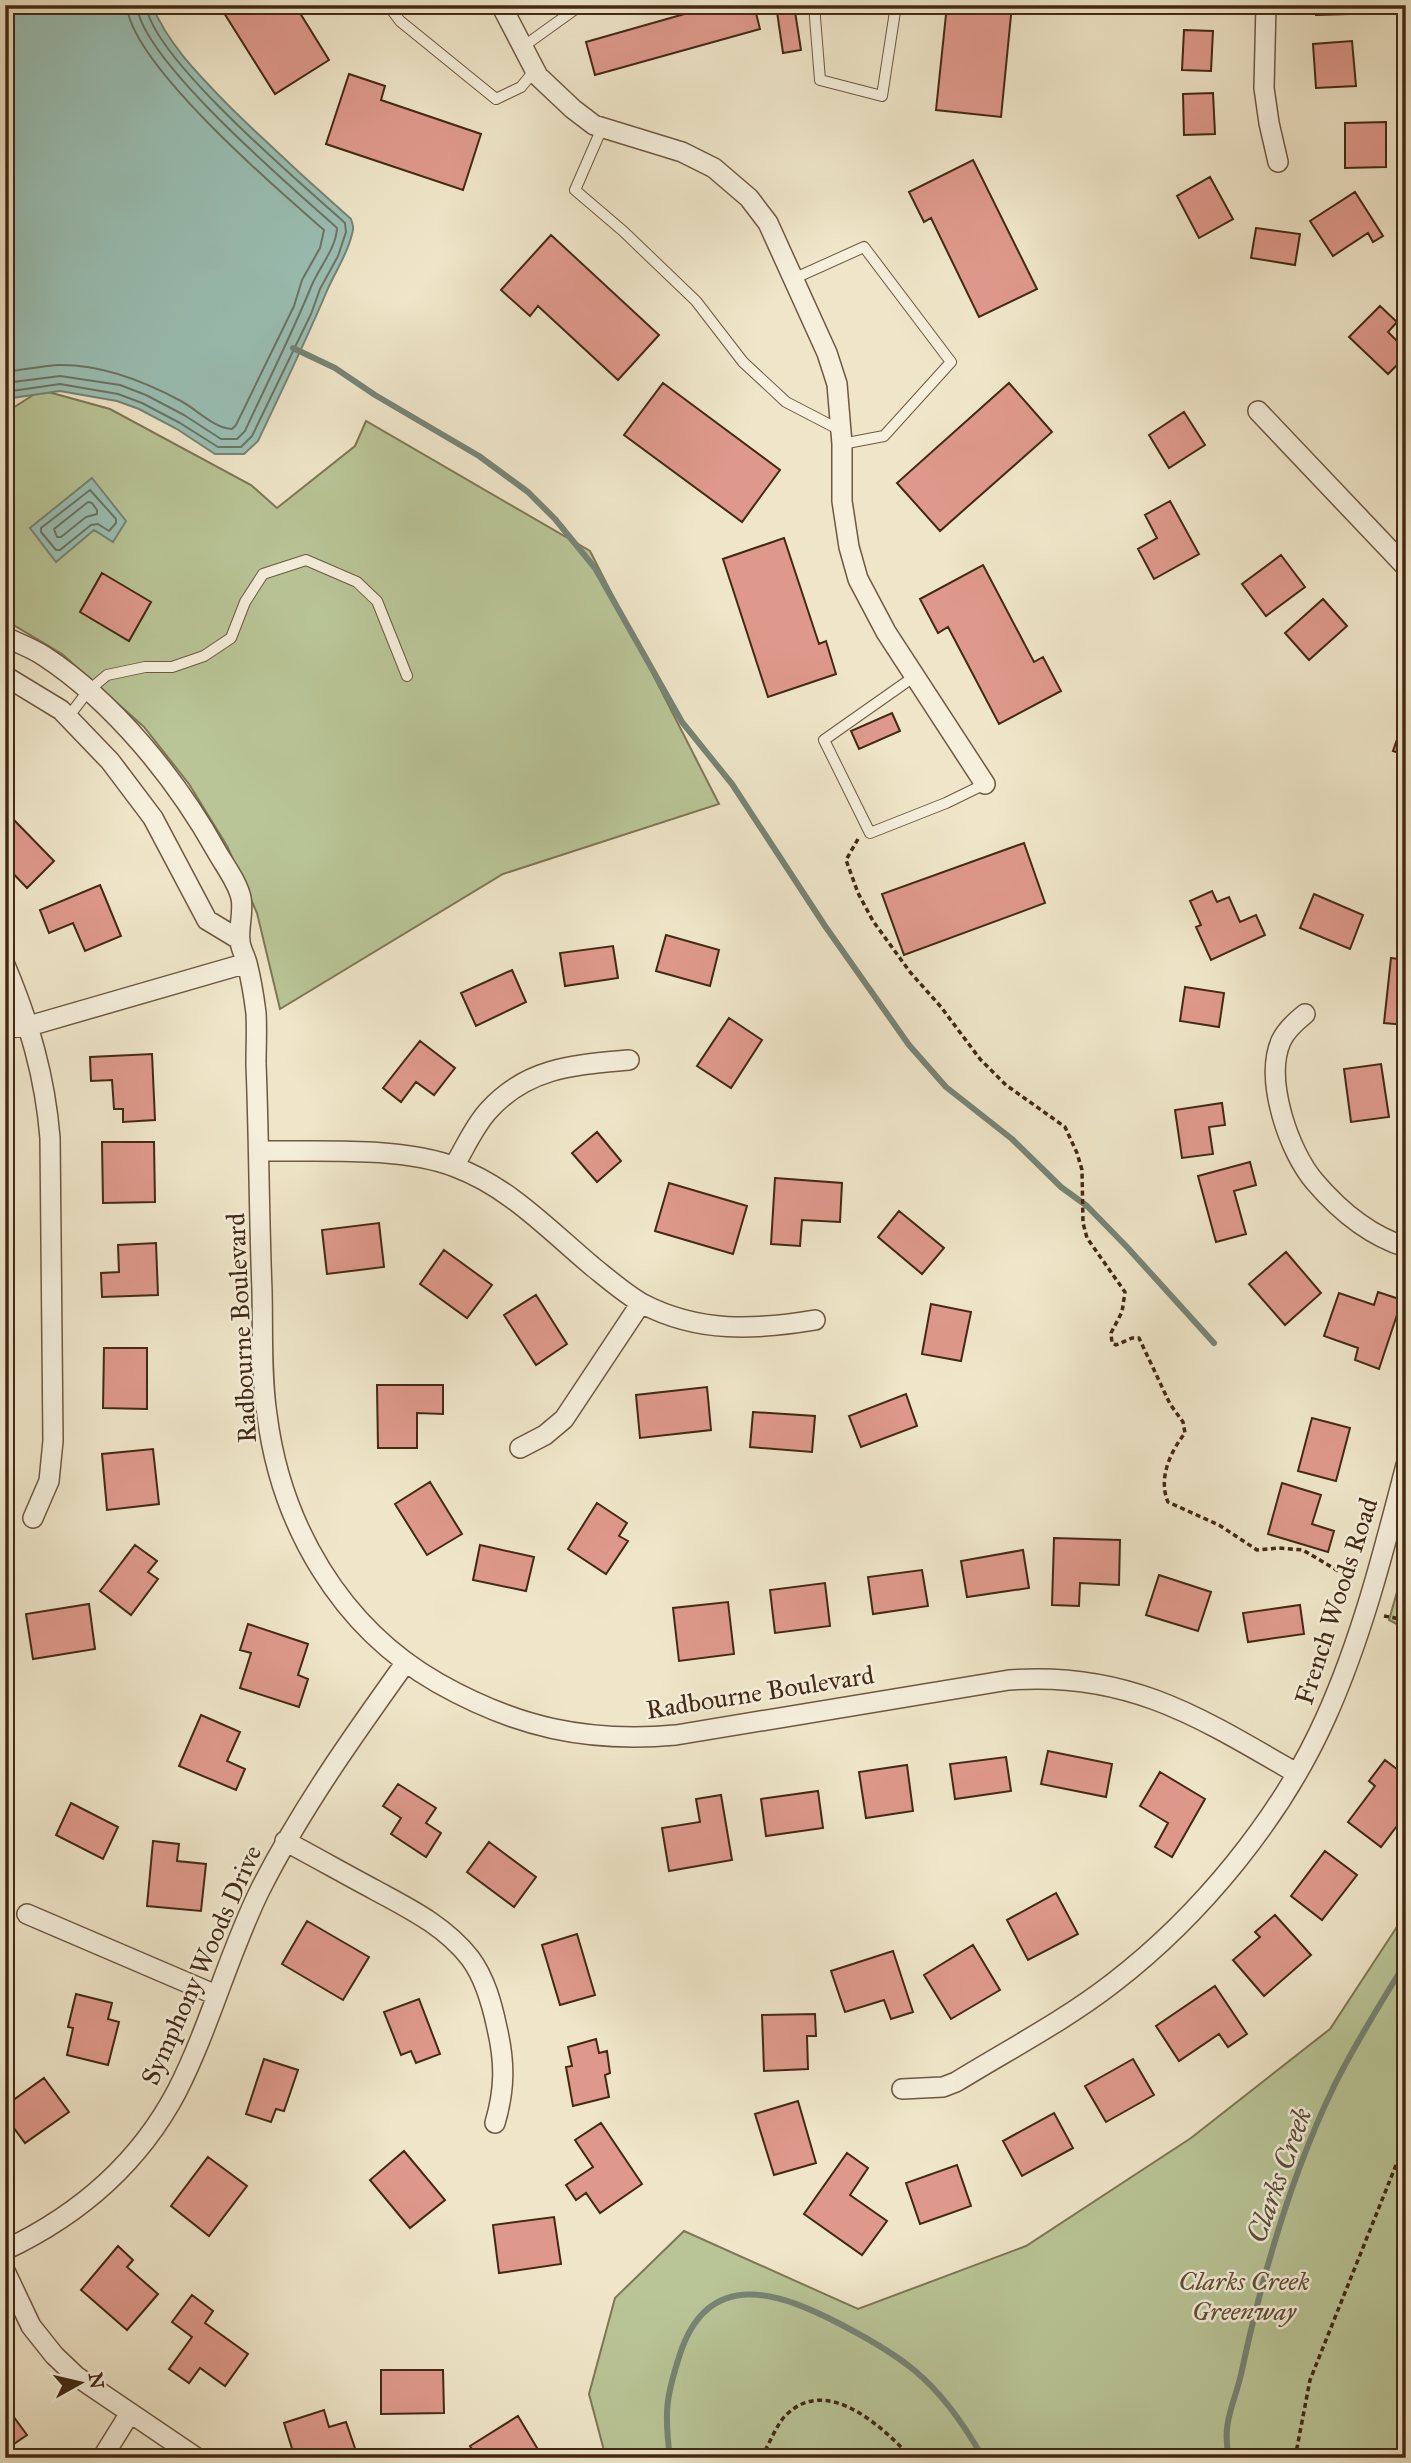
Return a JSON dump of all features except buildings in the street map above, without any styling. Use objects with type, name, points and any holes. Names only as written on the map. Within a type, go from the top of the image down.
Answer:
[{"type":"street","points":[[500,5],[538,76],[573,109],[594,125],[682,152],[714,169],[749,198],[768,223],[827,353],[837,384],[842,501],[849,547],[858,579],[886,632],[985,784]]},
{"type":"street","points":[[1266,5],[1264,88],[1278,162]]},
{"type":"street","points":[[1258,411],[1406,567]]},
{"type":"street","name":"Radbourne Boulevard","points":[[5,637],[44,656],[88,691],[147,751],[188,803],[241,897],[240,940],[256,1014],[266,1412],[281,1479],[307,1547],[329,1584],[370,1633],[415,1670],[466,1698],[532,1724],[579,1734],[634,1739],[676,1735],[1009,1679],[1053,1678],[1120,1687],[1176,1707],[1296,1773]]},
{"type":"street","points":[[5,676],[69,716],[110,761],[153,818],[207,920],[240,940]]},
{"type":"street","points":[[5,1028],[29,1026],[247,963]]},
{"type":"street","points":[[5,965],[29,1026],[47,1097],[50,1138],[53,1441],[49,1481],[33,1518]]},
{"type":"street","points":[[1305,1014],[1281,1040],[1277,1054],[1276,1083],[1290,1138],[1314,1181],[1339,1207],[1367,1229],[1406,1247]]},
{"type":"street","points":[[454,1166],[488,1111],[518,1085],[542,1073],[567,1066],[629,1060]]},
{"type":"street","points":[[259,1151],[399,1154],[454,1166],[514,1198],[641,1303],[660,1311],[719,1326],[760,1328],[815,1321]]},
{"type":"street","points":[[520,1448],[545,1435],[564,1419],[641,1303]]},
{"type":"street","name":"French Woods Road","points":[[902,2089],[943,2087],[956,2082],[1061,2018],[1133,1967],[1175,1930],[1221,1881],[1261,1830],[1327,1717],[1365,1612],[1406,1465]]},
{"type":"street","name":"Symphony Woods Drive","points":[[5,2249],[56,2223],[94,2195],[124,2167],[153,2130],[177,2090],[259,1893],[285,1841],[341,1753],[406,1662]]},
{"type":"street","points":[[285,1841],[428,1919],[452,1937],[471,1959],[481,1975],[494,2011],[503,2053],[502,2098],[495,2123]]},
{"type":"street","points":[[27,1914],[216,1995]]},
{"type":"street","points":[[5,2271],[31,2326],[54,2355],[76,2376],[197,2458]]},
{"type":"street","points":[[102,2458],[131,2413]]},
{"type":"lane","points":[[388,5],[400,21],[496,99],[521,87],[535,69]]},
{"type":"lane","points":[[524,46],[581,5]]},
{"type":"lane","points":[[814,5],[820,80],[883,96],[896,5]]},
{"type":"lane","points":[[602,128],[575,190],[623,230],[695,300],[743,362],[786,402],[841,437],[884,436],[951,362],[864,247],[793,279]]},
{"type":"lane","points":[[69,716],[88,691],[107,675],[145,667],[172,667],[204,656],[231,638],[245,602],[262,574],[306,560],[357,582],[377,601],[407,676]]},
{"type":"lane","points":[[915,677],[824,740],[870,833],[946,803],[985,784]]},
{"type":"path","points":[[867,827],[846,860],[858,893],[873,920],[909,972],[941,1007],[980,1059],[1006,1085],[1065,1127],[1077,1153],[1082,1170],[1083,1223],[1087,1238],[1125,1292],[1122,1312],[1111,1333],[1112,1343],[1116,1345],[1139,1338],[1185,1433],[1175,1444],[1165,1471],[1164,1492],[1168,1502],[1219,1525],[1257,1550],[1303,1550],[1318,1557],[1346,1577],[1359,1582],[1365,1612]]},
{"type":"path","points":[[1295,2458],[1310,2381],[1406,2140]]},
{"type":"path","points":[[761,2458],[785,2416],[798,2406],[821,2399],[849,2406],[887,2432],[912,2458]]},
{"type":"green space","points":[[41,390],[110,409],[251,485],[277,508],[355,446],[366,421],[590,551],[719,804],[503,874],[280,1009],[257,913],[227,846],[189,784],[144,727],[62,654],[5,620],[5,413]]},
{"type":"green space","points":[[1406,1564],[1406,1629],[1389,1620]]},
{"type":"green space","name":"Clarks Creek Greenway","points":[[1406,1913],[1406,2458],[606,2458],[589,2394],[615,2298],[684,2231],[858,2309],[1026,2246],[1191,2138],[1330,2029]]},
{"type":"water","points":[[5,5],[152,5],[176,47],[208,84],[351,219],[353,232],[344,257],[258,441],[244,454],[215,454],[177,429],[117,401],[60,391],[5,399]]},
{"type":"water","points":[[92,478],[126,521],[113,542],[94,530],[56,562],[30,528]]},
{"type":"waterway","points":[[293,348],[335,368],[375,395],[479,456],[528,492],[555,519],[595,568],[682,722],[732,784],[825,926],[909,1045],[946,1087],[1012,1139],[1061,1187],[1087,1206],[1214,1343]]},
{"type":"waterway","name":"Clarks Creek","points":[[1229,2458],[1227,2433],[1230,2413],[1259,2296],[1292,2187],[1336,2082],[1406,1962]]},
{"type":"waterway","name":"Clarks Creek","points":[[670,2458],[667,2428],[669,2394],[680,2354],[693,2326],[709,2308],[728,2298],[749,2294],[772,2297],[819,2313],[897,2357],[925,2379],[944,2400],[983,2458]]}]
